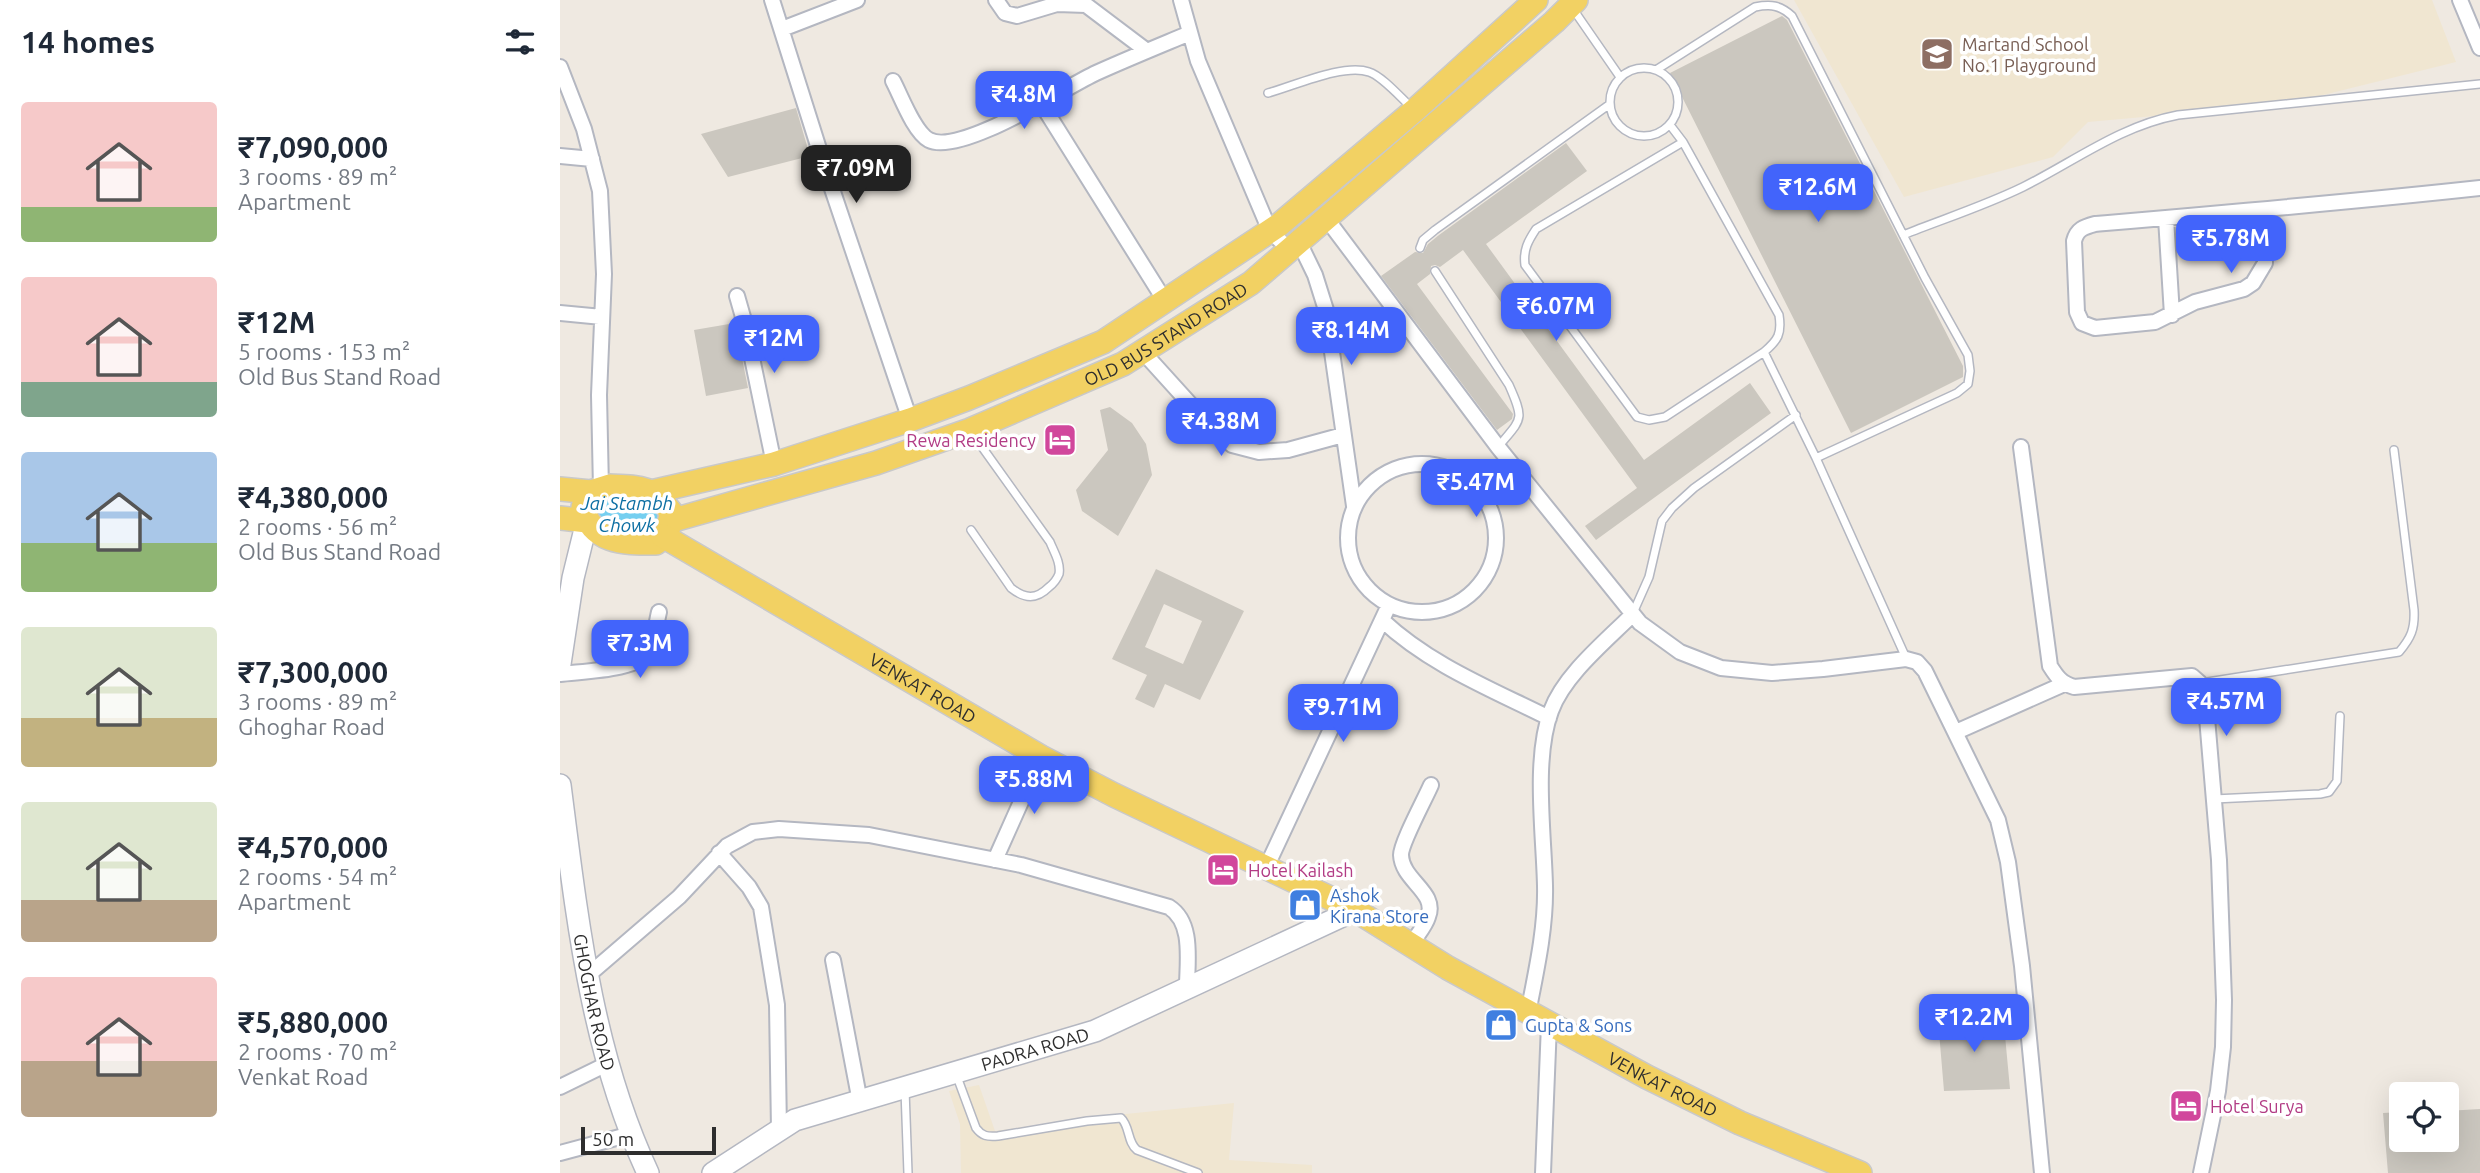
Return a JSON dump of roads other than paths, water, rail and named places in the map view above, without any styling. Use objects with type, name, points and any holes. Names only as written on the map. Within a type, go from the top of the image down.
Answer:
[{"type":"main road","name":"OLD BUS STAND ROAD","points":[[667,528],[876,463],[970,430],[1124,364],[1251,284],[1555,22],[1571,2]]},
{"type":"main road","name":"OLD BUS STAND ROAD","points":[[651,492],[774,464],[910,420],[970,398],[1102,342],[1270,231],[1415,110],[1525,4]]},
{"type":"main road","points":[[560,489],[596,490],[610,486],[638,487],[651,492]]},
{"type":"main road","points":[[596,490],[583,506],[587,521],[601,535],[626,543],[656,543],[667,528]]},
{"type":"main road","name":"VENKAT ROAD","points":[[651,492],[660,496],[671,512],[667,528],[1041,757],[1114,796],[1355,910],[1528,1013],[1647,1077],[1740,1123],[1860,1173]]},
{"type":"main road","points":[[560,518],[587,521]]},
{"type":"street","points":[[772,0],[910,420]]},
{"type":"street","points":[[782,29],[858,0]]},
{"type":"street","points":[[996,0],[1005,13],[1017,16],[1057,4],[1086,5],[1147,51]]},
{"type":"street","points":[[1181,0],[1198,61],[1270,231],[1294,246],[1315,275],[1326,310],[1354,506]]},
{"type":"street","points":[[2460,0],[2480,48]]},
{"type":"street","points":[[893,81],[917,128],[929,139],[945,143],[968,137],[1093,75],[1190,33]]},
{"type":"street","points":[[560,67],[584,129],[600,191],[604,274],[596,490]]},
{"type":"street","points":[[1041,103],[1165,301]]},
{"type":"street","points":[[560,156],[592,159]]},
{"type":"street","points":[[2264,210],[2265,263],[2253,283],[2244,289],[2195,302],[2155,322],[2095,328],[2082,323],[2077,312],[2074,241],[2076,233],[2083,227],[2480,188]]},
{"type":"street","points":[[1325,218],[1498,447],[1640,623],[1680,652],[1721,668],[1772,673],[1906,659],[1917,662],[1926,671],[1998,820],[2008,862],[2022,966],[2042,1173]]},
{"type":"street","points":[[2166,218],[2172,315]]},
{"type":"street","points":[[737,296],[774,464]]},
{"type":"street","points":[[560,313],[603,317]]},
{"type":"street","points":[[1143,352],[1210,426],[1232,445],[1259,452],[1288,450],[1343,435]]},
{"type":"street","points":[[2021,447],[2050,666],[2064,684],[2074,687],[2192,676],[2200,683],[2205,694],[2214,799],[2223,975],[2223,1047],[2218,1091],[2201,1173]]},
{"type":"street","points":[[1426,463],[1454,471],[1478,488],[1493,513],[1497,542],[1489,570],[1472,594],[1446,608],[1417,612],[1389,605],[1366,588],[1351,563],[1347,534],[1354,506],[1371,483],[1397,468],[1426,463]]},
{"type":"street","points":[[560,664],[573,578],[587,521]]},
{"type":"street","points":[[1266,868],[1389,605]]},
{"type":"street","points":[[560,674],[641,661],[650,650],[659,612]]},
{"type":"street","points":[[1528,1013],[1545,890],[1543,741],[1551,710],[1566,683],[1633,614]]},
{"type":"street","points":[[1382,620],[1427,657],[1549,718]]},
{"type":"street","points":[[1956,732],[2064,684]]},
{"type":"street","points":[[995,860],[1041,757]]},
{"type":"street","name":"GHOGHAR ROAD","points":[[560,785],[586,977],[607,1064],[631,1134],[648,1173]]},
{"type":"street","points":[[1411,945],[1429,916],[1429,903],[1424,891],[1409,879],[1401,853],[1431,785]]},
{"type":"street","points":[[586,977],[678,897],[719,853],[737,839],[753,832],[779,829],[869,835],[1021,865],[1168,907],[1183,921],[1187,988]]},
{"type":"street","points":[[719,853],[749,887],[761,907],[768,939],[777,1005],[779,1130]]},
{"type":"street","name":"PADRA ROAD","points":[[713,1173],[795,1120],[1095,1031],[1355,910]]},
{"type":"street","points":[[833,960],[860,1101]]},
{"type":"street","points":[[1543,1173],[1549,1024]]},
{"type":"street","points":[[560,1087],[607,1064]]},
{"type":"street","points":[[560,1153],[631,1134]]},
{"type":"lane","points":[[1571,2],[1620,77]]},
{"type":"lane","points":[[1656,70],[1755,7],[1782,6],[1792,16],[1968,355],[1968,384],[1957,393],[1816,458]]},
{"type":"lane","points":[[1637,68],[1656,70],[1672,82],[1676,90],[1678,110],[1670,125],[1651,135],[1632,134],[1616,122],[1609,104],[1620,77],[1637,68]]},
{"type":"lane","points":[[1268,93],[1341,71],[1357,69],[1372,72],[1415,110]]},
{"type":"lane","points":[[1903,234],[2022,187],[2150,121],[2192,114],[2480,84]]},
{"type":"lane","points":[[1420,248],[1423,240],[1435,230],[1609,104]]},
{"type":"lane","points":[[1670,125],[1683,142],[1779,315],[1781,331],[1777,341],[1764,352],[1665,417],[1649,420],[1637,417],[1525,265],[1523,254],[1536,229],[1683,142]]},
{"type":"lane","points":[[1435,271],[1509,385],[1521,414],[1519,421],[1498,447]]},
{"type":"lane","points":[[1764,352],[1816,458],[1906,659]]},
{"type":"lane","points":[[1633,614],[1650,577],[1662,522],[1672,508],[1694,488],[1796,415]]},
{"type":"lane","points":[[970,430],[1050,542],[1057,558],[1059,573],[1054,584],[1040,596],[1029,598],[1020,595],[1011,588],[971,530]]},
{"type":"lane","points":[[2200,683],[2399,652],[2410,639],[2415,625],[2414,610],[2394,450]]},
{"type":"lane","points":[[2214,799],[2329,792],[2337,781],[2340,716]]},
{"type":"lane","points":[[956,1073],[976,1128],[988,1137],[1121,1118],[1125,1121],[1132,1146],[1137,1150],[1198,1173]]},
{"type":"lane","points":[[905,1089],[908,1173]]},
{"type":"water","name":"Jai Stambh Chowk","points":[[591,492],[660,497],[668,532],[601,535]]},
{"type":"place","name":"Martand School No.1 Playground","points":[[1937,54]]},
{"type":"place","name":"Rewa Residency","points":[[1060,440]]},
{"type":"place","name":"Hotel Kailash","points":[[1223,870]]},
{"type":"place","name":"Ashok Kirana Store","points":[[1305,905]]},
{"type":"place","name":"Gupta & Sons","points":[[1501,1025]]},
{"type":"place","name":"Hotel Surya","points":[[2186,1106]]}]
